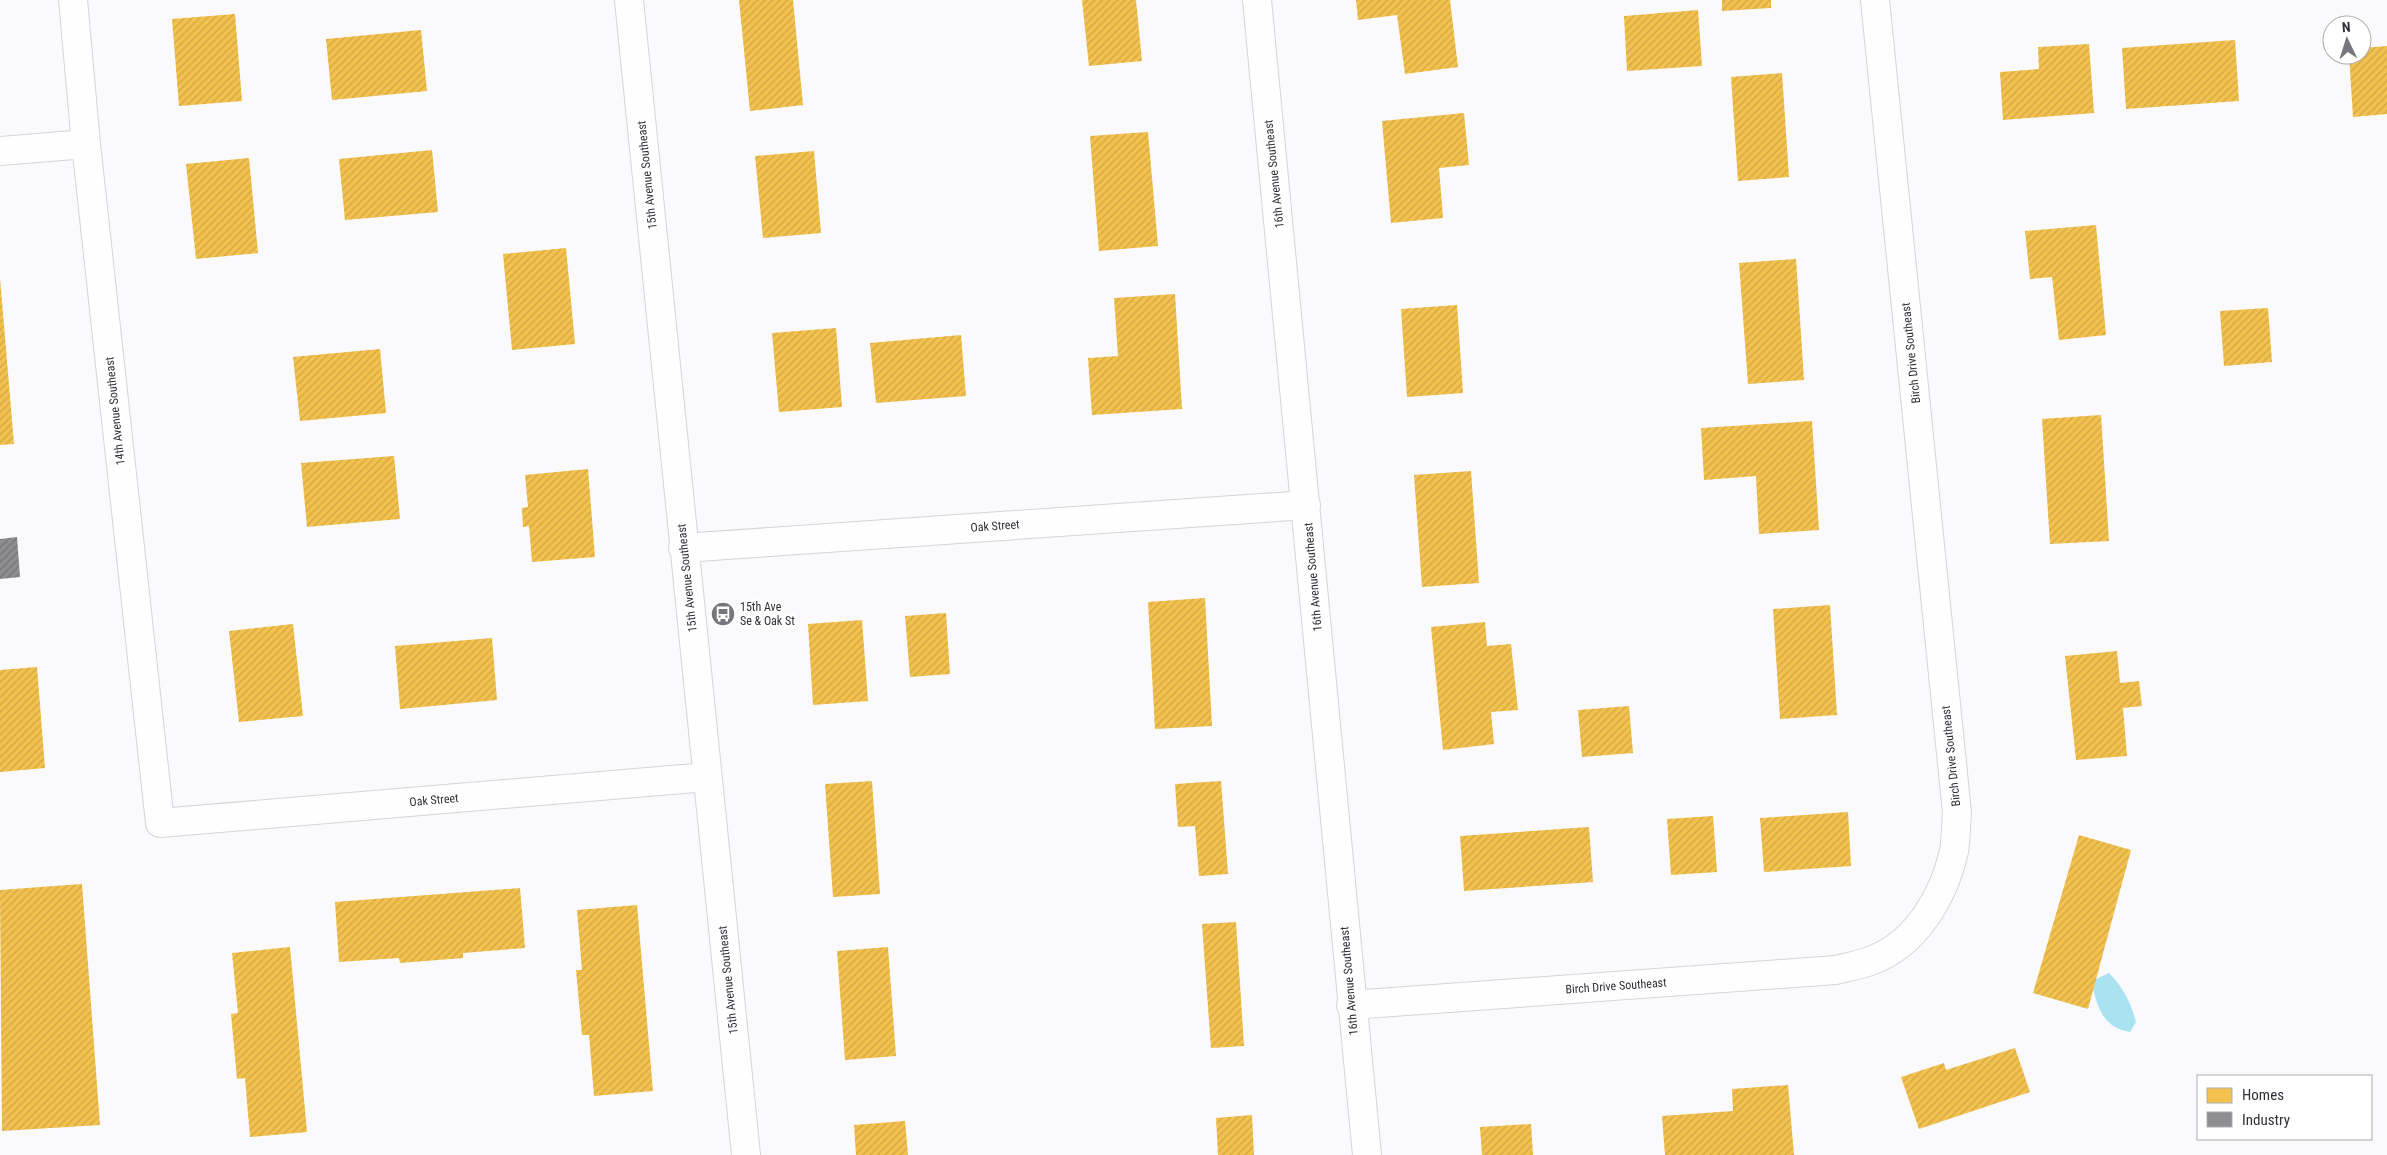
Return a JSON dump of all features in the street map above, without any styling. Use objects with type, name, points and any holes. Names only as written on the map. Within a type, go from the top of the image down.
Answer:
[{"type":"street","name":"14th Avenue Southeast","points":[[73,0],[86,144],[160,822]]},
{"type":"street","name":"15th Avenue Southeast","points":[[629,0],[746,1155]]},
{"type":"street","name":"16th Avenue Southeast","points":[[1257,0],[1366,1155]]},
{"type":"street","name":"Birch Drive Southeast","points":[[1351,1005],[1836,970],[1872,960],[1902,942],[1925,920],[1942,888],[1954,851],[1957,813],[1875,0]]},
{"type":"street","points":[[0,151],[86,144]]},
{"type":"street","name":"Oak Street","points":[[684,548],[1306,505]]},
{"type":"street","name":"Oak Street","points":[[160,822],[707,778]]},
{"type":"water","points":[[2109,973],[2126,996],[2132,1008],[2136,1022],[2130,1032],[2121,1030],[2107,1021],[2096,999],[2092,981]]},
{"type":"building: Homes","points":[[739,0],[793,0],[803,105],[750,111]]},
{"type":"building: Homes","points":[[1082,0],[1136,0],[1142,61],[1089,66]]},
{"type":"building: Homes","points":[[1356,0],[1450,0],[1458,67],[1405,74],[1397,15],[1358,20]]},
{"type":"building: Homes","points":[[1722,0],[1771,0],[1771,8],[1722,11]]},
{"type":"building: Homes","points":[[1698,10],[1702,66],[1627,71],[1624,16]]},
{"type":"building: Homes","points":[[235,14],[242,101],[179,106],[172,19]]},
{"type":"building: Homes","points":[[421,30],[427,91],[332,100],[326,39]]},
{"type":"building: Homes","points":[[2235,40],[2239,101],[2126,109],[2122,48]]},
{"type":"building: Homes","points":[[2089,44],[2094,113],[2003,120],[2000,72],[2039,69],[2038,47]]},
{"type":"building: Homes","points":[[2387,46],[2387,114],[2353,117],[2350,65],[2372,65],[2372,47]]},
{"type":"building: Homes","points":[[1782,73],[1789,177],[1738,181],[1731,77]]},
{"type":"building: Homes","points":[[1464,113],[1469,165],[1439,168],[1443,218],[1391,223],[1382,121]]},
{"type":"building: Homes","points":[[1148,132],[1158,246],[1099,251],[1090,136]]},
{"type":"building: Homes","points":[[432,150],[438,212],[345,220],[339,159]]},
{"type":"building: Homes","points":[[814,151],[821,233],[763,238],[755,156]]},
{"type":"building: Homes","points":[[249,158],[258,253],[196,259],[186,164]]},
{"type":"building: Homes","points":[[2096,225],[2106,335],[2059,340],[2052,277],[2030,279],[2025,231]]},
{"type":"building: Homes","points":[[566,248],[575,344],[512,350],[503,254]]},
{"type":"building: Homes","points":[[1796,259],[1804,380],[1748,384],[1739,263]]},
{"type":"building: Homes","points":[[0,278],[14,444],[0,445]]},
{"type":"building: Homes","points":[[1175,294],[1182,409],[1092,415],[1088,358],[1118,356],[1114,298]]},
{"type":"building: Homes","points":[[1457,305],[1463,393],[1407,397],[1401,309]]},
{"type":"building: Homes","points":[[2268,308],[2272,362],[2224,366],[2220,311]]},
{"type":"building: Homes","points":[[836,328],[842,407],[779,412],[772,333]]},
{"type":"building: Homes","points":[[961,335],[966,396],[876,403],[870,343]]},
{"type":"building: Homes","points":[[380,349],[386,413],[300,421],[293,357]]},
{"type":"building: Homes","points":[[2101,415],[2109,541],[2050,544],[2042,419]]},
{"type":"building: Homes","points":[[1812,421],[1819,530],[1759,534],[1756,476],[1704,480],[1701,428]]},
{"type":"building: Homes","points":[[394,456],[400,519],[307,527],[301,463]]},
{"type":"building: Homes","points":[[588,469],[595,557],[532,562],[529,526],[523,527],[522,508],[528,507],[525,475]]},
{"type":"building: Homes","points":[[1471,471],[1479,583],[1422,587],[1414,475]]},
{"type":"building: Homes","points":[[1205,598],[1212,726],[1155,729],[1148,602]]},
{"type":"building: Homes","points":[[1830,605],[1837,715],[1780,719],[1773,609]]},
{"type":"building: Homes","points":[[946,613],[950,674],[910,677],[905,616]]},
{"type":"building: Homes","points":[[862,620],[868,701],[813,705],[808,624]]},
{"type":"building: Homes","points":[[1485,622],[1487,646],[1511,644],[1518,710],[1491,712],[1494,744],[1443,750],[1431,627]]},
{"type":"building: Homes","points":[[293,624],[303,716],[239,722],[229,631]]},
{"type":"building: Homes","points":[[492,638],[497,700],[400,709],[395,646]]},
{"type":"building: Homes","points":[[2117,651],[2120,683],[2139,681],[2142,706],[2123,708],[2127,756],[2076,760],[2065,656]]},
{"type":"building: Homes","points":[[37,667],[45,768],[0,772],[0,670]]},
{"type":"building: Homes","points":[[1629,706],[1633,753],[1582,757],[1578,710]]},
{"type":"building: Homes","points":[[872,781],[880,894],[833,897],[825,784]]},
{"type":"building: Homes","points":[[1221,781],[1228,874],[1199,876],[1195,826],[1178,827],[1175,784]]},
{"type":"building: Homes","points":[[1848,812],[1851,866],[1764,872],[1760,818]]},
{"type":"building: Homes","points":[[1713,816],[1717,872],[1671,875],[1667,819]]},
{"type":"building: Homes","points":[[1589,827],[1593,882],[1464,891],[1460,836]]},
{"type":"building: Homes","points":[[2079,835],[2131,850],[2088,1009],[2033,993]]},
{"type":"building: Homes","points":[[82,884],[100,1125],[2,1131],[0,890]]},
{"type":"building: Homes","points":[[520,888],[525,948],[463,953],[463,958],[400,963],[399,958],[339,962],[335,902]]},
{"type":"building: Homes","points":[[637,905],[653,1091],[594,1096],[589,1035],[582,1035],[576,970],[582,970],[577,910]]},
{"type":"building: Homes","points":[[1236,922],[1244,1046],[1211,1048],[1202,924]]},
{"type":"building: Homes","points":[[290,947],[307,1132],[250,1137],[245,1078],[237,1079],[231,1014],[238,1013],[232,953]]},
{"type":"building: Homes","points":[[888,947],[896,1056],[845,1060],[837,951]]},
{"type":"building: Homes","points":[[2015,1048],[2030,1092],[1919,1129],[1901,1077],[1944,1063],[1946,1070]]},
{"type":"building: Homes","points":[[1788,1085],[1794,1155],[1665,1155],[1662,1116],[1733,1111],[1732,1089]]},
{"type":"building: Homes","points":[[1252,1115],[1254,1155],[1218,1155],[1216,1118]]},
{"type":"building: Homes","points":[[905,1121],[908,1155],[856,1155],[854,1125]]},
{"type":"building: Homes","points":[[1531,1124],[1533,1155],[1482,1155],[1480,1127]]},
{"type":"building: Industry","points":[[17,537],[20,577],[0,579],[0,539]]},
{"type":"place","name":"15th Ave Se & Oak St","points":[[723,614]]}]
